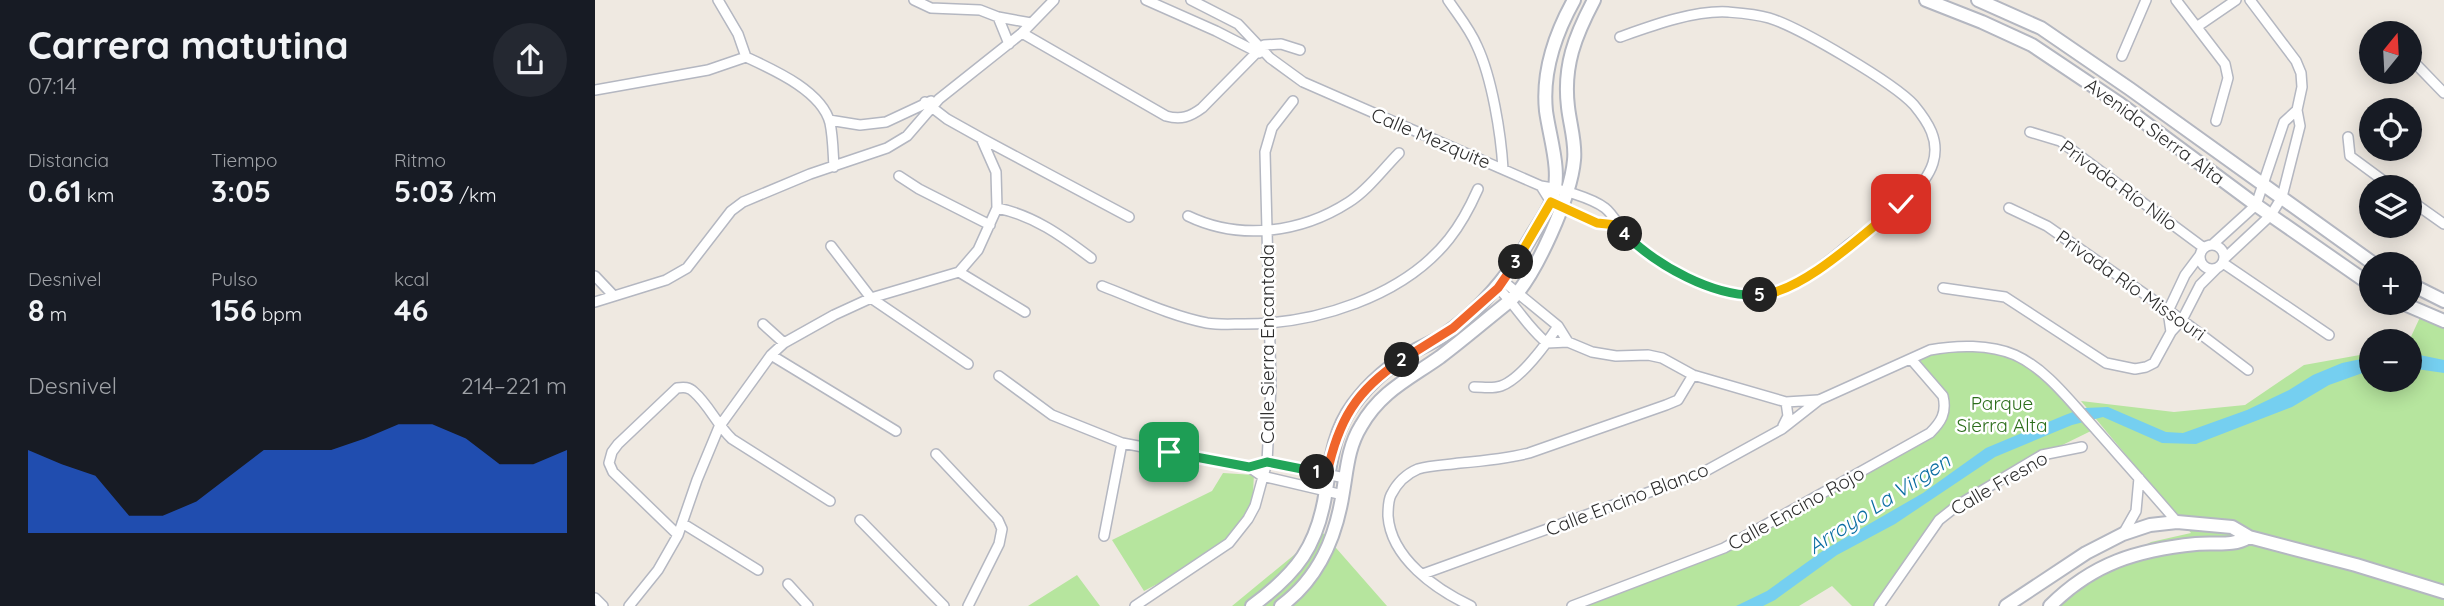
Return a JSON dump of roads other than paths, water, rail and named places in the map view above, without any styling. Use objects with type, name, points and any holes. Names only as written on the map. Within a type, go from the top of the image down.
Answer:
[{"type":"street","points":[[717,0],[738,34],[746,57],[792,80],[818,103],[829,121],[834,167]]},
{"type":"street","points":[[914,0],[931,8],[980,10],[998,17],[1031,23]]},
{"type":"street","points":[[829,121],[860,125],[886,122],[929,106],[1022,33],[1054,0]]},
{"type":"street","points":[[1146,0],[1259,49]]},
{"type":"street","name":"Calle Mezquite","points":[[1191,0],[1238,24],[1259,49],[1289,74],[1541,186],[1568,192],[1606,208],[1617,225],[1650,256],[1683,274],[1727,292],[1752,296],[1767,295],[1807,278],[1919,188],[1933,162],[1935,147],[1931,130],[1912,103],[1850,61],[1770,18],[1724,12],[1680,18],[1620,37]]},
{"type":"street","points":[[1448,0],[1478,46],[1502,147],[1503,169]]},
{"type":"street","points":[[1281,606],[1308,581],[1320,565],[1343,495],[1351,445],[1368,414],[1397,384],[1439,358],[1514,296],[1535,264],[1557,204],[1545,81],[1548,62],[1559,31],[1574,0]]},
{"type":"street","points":[[1252,606],[1298,566],[1316,531],[1334,440],[1342,423],[1364,392],[1383,372],[1445,335],[1501,285],[1568,192],[1574,160],[1574,142],[1566,81],[1568,64],[1594,0]]},
{"type":"street","name":"Avenida Sierra Alta","points":[[1926,0],[2032,45],[2120,104],[2256,205],[2359,277]]},
{"type":"street","name":"Avenida Sierra Alta","points":[[1978,0],[2014,14],[2041,29],[2359,253]]},
{"type":"street","points":[[2122,56],[2146,0]]},
{"type":"street","points":[[2176,0],[2198,26],[2227,70],[2228,78],[2216,121]]},
{"type":"street","points":[[2198,26],[2236,0]]},
{"type":"street","points":[[1943,288],[2005,297],[2106,363],[2121,367],[2146,368],[2154,363],[2171,332],[2182,320],[2200,285],[2271,215],[2282,197],[2300,125],[2297,110],[2302,87],[2301,73],[2296,61],[2250,0]]},
{"type":"street","points":[[998,17],[1009,44]]},
{"type":"street","points":[[2032,45],[2041,29]]},
{"type":"street","points":[[1022,33],[1166,116],[1177,119],[1202,108],[1259,49],[1273,43],[1300,50]]},
{"type":"street","points":[[595,90],[708,70],[746,57]]},
{"type":"street","points":[[2422,70],[2444,93]]},
{"type":"street","name":"Calle Sierra Encantada","points":[[1135,606],[1229,543],[1255,506],[1267,462],[1271,386],[1266,142],[1272,128],[1293,101]]},
{"type":"street","points":[[929,106],[981,138],[1129,217]]},
{"type":"street","points":[[595,302],[666,281],[687,268],[731,211],[743,202],[887,148],[907,136],[929,106]]},
{"type":"street","points":[[2171,332],[2168,311],[2185,275],[2206,249],[2256,205],[2284,122],[2297,110]]},
{"type":"street","name":"Privada Río Nilo","points":[[2030,132],[2060,141],[2206,249]]},
{"type":"street","points":[[2348,137],[2350,156],[2376,175]]},
{"type":"street","points":[[635,604],[678,535],[719,427],[771,355],[783,343],[871,298],[959,272],[978,250],[997,208],[996,172],[981,138]]},
{"type":"street","points":[[2277,145],[2293,150]]},
{"type":"street","points":[[1188,216],[1208,226],[1223,229],[1266,231],[1302,223],[1351,201],[1399,153]]},
{"type":"street","points":[[899,176],[991,225]]},
{"type":"street","points":[[1541,186],[1557,204],[1597,223],[1617,225]]},
{"type":"street","points":[[1102,286],[1209,324],[1271,324],[1320,316],[1375,296],[1419,268],[1448,241],[1465,216],[1478,189]]},
{"type":"street","points":[[997,208],[1019,212],[1035,220],[1091,258]]},
{"type":"street","name":"Privada Río Missouri","points":[[2009,208],[2047,226],[2182,320],[2248,370]]},
{"type":"street","points":[[2422,208],[2444,224]]},
{"type":"street","points":[[831,246],[871,298],[968,364]]},
{"type":"street","points":[[2206,249],[2223,251],[2222,263]]},
{"type":"street","points":[[2206,249],[2205,266],[2222,263],[2329,335]]},
{"type":"street","points":[[959,272],[1025,312]]},
{"type":"street","points":[[595,276],[613,295]]},
{"type":"street","points":[[1501,285],[1559,326],[1569,342]]},
{"type":"street","points":[[2422,290],[2444,301]]},
{"type":"street","points":[[1514,296],[1526,323],[1548,342],[1569,342],[1593,352],[1663,358],[1693,375],[1786,402],[1819,400],[1930,350],[1944,347],[1992,349],[2014,355],[2029,363],[2056,386],[2177,522]]},
{"type":"street","points":[[2422,312],[2444,321]]},
{"type":"street","points":[[763,324],[783,343]]},
{"type":"street","points":[[1474,387],[1493,388],[1513,379],[1548,342],[1559,326]]},
{"type":"street","points":[[771,355],[897,431]]},
{"type":"street","name":"Calle Encino Rojo","points":[[1572,606],[1724,548],[1930,433],[1942,421],[1945,403],[1943,396],[1911,359]]},
{"type":"street","points":[[1471,606],[1453,597],[1400,552],[1390,531],[1389,498],[1404,477],[1418,469],[1529,453],[1666,405],[1678,400],[1693,375]]},
{"type":"street","points":[[999,376],[1052,415],[1122,443],[1249,467],[1262,476],[1343,495]]},
{"type":"street","points":[[678,535],[613,472],[609,463],[612,452],[677,388],[687,388],[695,393],[719,427],[732,439],[830,501]]},
{"type":"street","name":"Calle Encino Blanco","points":[[1423,574],[1684,480],[1782,429],[1819,400]]},
{"type":"street","points":[[1782,429],[1789,415],[1786,402]]},
{"type":"street","points":[[1104,537],[1122,443]]},
{"type":"street","name":"Calle Fresno","points":[[1879,606],[1930,531],[1958,505],[2042,455],[2082,447]]},
{"type":"street","points":[[936,454],[998,520],[1002,530],[999,544],[968,606]]},
{"type":"street","points":[[1249,467],[1267,462],[1345,478]]},
{"type":"street","points":[[2123,534],[2136,511],[2139,478]]},
{"type":"street","points":[[860,520],[944,606]]},
{"type":"street","points":[[2006,606],[2086,553],[2123,534],[2150,525],[2177,522],[2232,527],[2249,537],[2444,592]]},
{"type":"street","points":[[682,523],[758,570]]},
{"type":"street","points":[[2050,606],[2081,579],[2118,559],[2146,550],[2208,543],[2238,543],[2249,537]]},
{"type":"street","points":[[788,584],[808,606]]},
{"type":"street","points":[[595,598],[603,606]]},
{"type":"water","points":[[2422,355],[2444,360],[2444,373],[2422,370]]},
{"type":"water","points":[[2359,359],[2359,374],[2329,385],[2292,407],[2196,444],[2162,443],[2103,417],[2072,425],[1995,457],[1895,524],[1837,555],[1775,600],[1763,606],[1736,606],[1767,591],[1824,550],[1923,493],[1986,448],[2065,415],[2084,408],[2108,407],[2166,432],[2183,433],[2247,410],[2313,375],[2342,363]]},
{"type":"park label","name":"Parque Sierra Alta","points":[[2002,414]]},
{"type":"water label","name":"Arroyo La Virgen","points":[[1879,504]]}]
